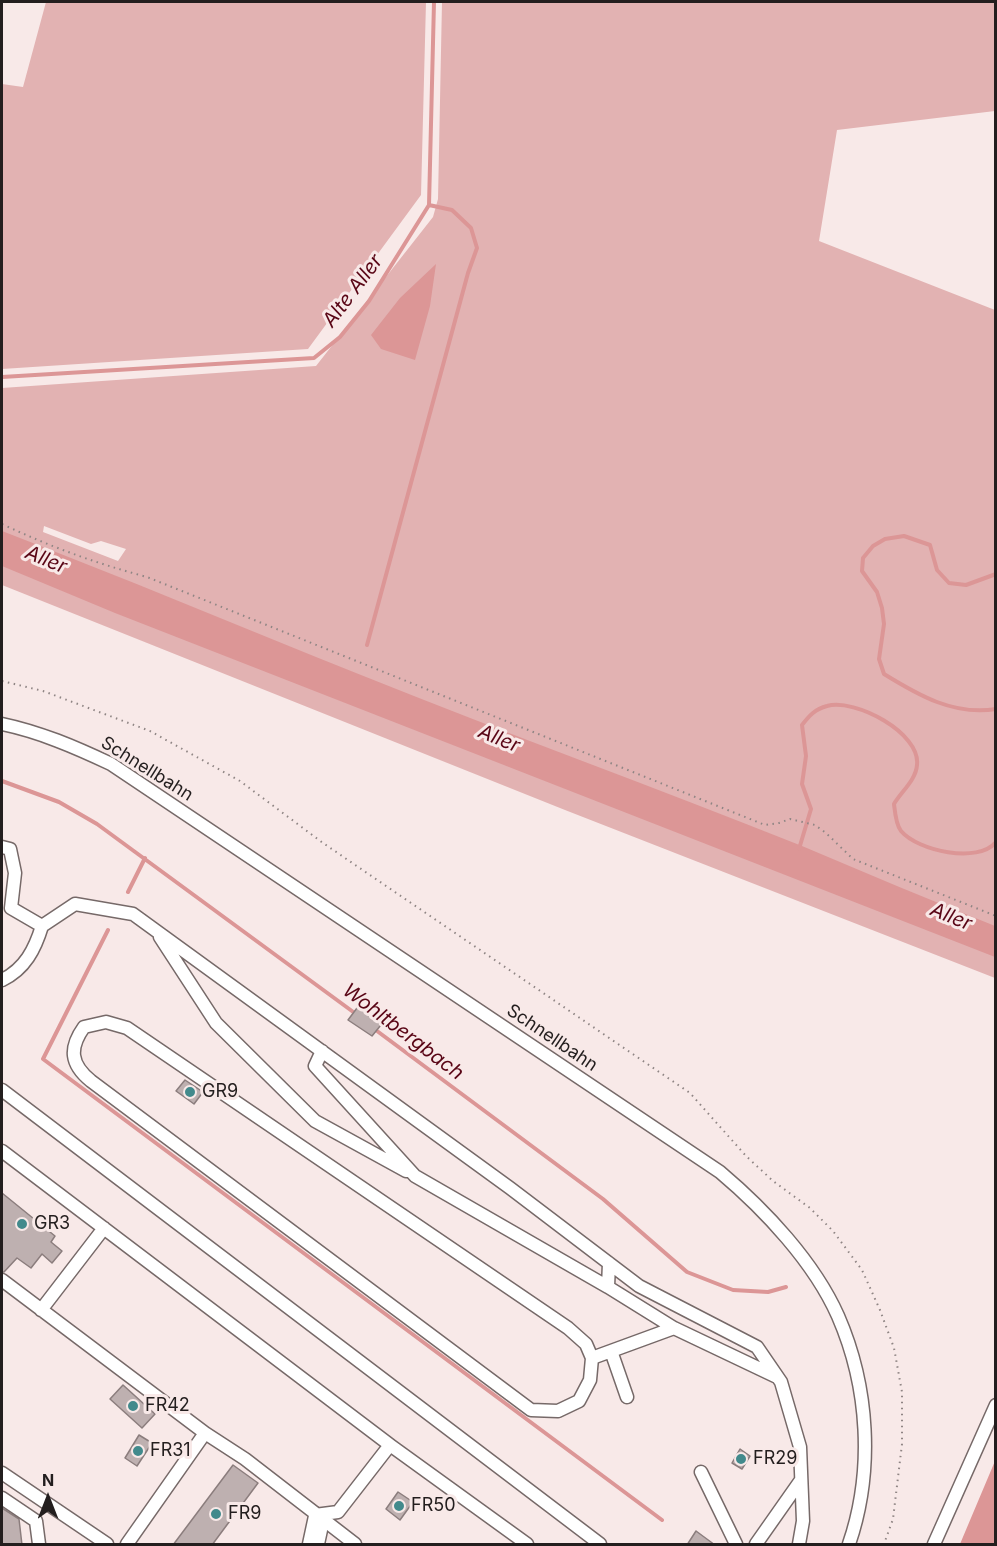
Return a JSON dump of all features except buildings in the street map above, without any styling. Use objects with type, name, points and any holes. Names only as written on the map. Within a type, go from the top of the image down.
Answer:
[{"type":"street","name":"Schnellbahn","points":[[2,724],[27,729],[111,764],[720,1172],[747,1194],[795,1250],[821,1286],[838,1316],[853,1358],[863,1402],[865,1444],[862,1488],[849,1545]]},
{"type":"street","points":[[2,847],[10,849],[15,873],[11,908],[42,926]]},
{"type":"street","points":[[2,980],[23,965],[35,949],[42,926],[75,904],[133,914],[510,1188],[639,1286],[757,1347],[781,1382],[800,1447],[803,1521],[799,1545]]},
{"type":"street","points":[[156,931],[216,1023],[315,1121],[608,1287],[674,1328],[778,1377]]},
{"type":"street","points":[[106,1022],[127,1028],[567,1328],[585,1344],[592,1358],[590,1380],[579,1401],[558,1411],[531,1410],[91,1081],[80,1072],[75,1059],[75,1040],[84,1027],[106,1022]]},
{"type":"street","points":[[322,1051],[315,1066],[415,1176]]},
{"type":"street","points":[[2,1090],[600,1545]]},
{"type":"street","points":[[2,1151],[390,1445],[527,1545]]},
{"type":"street","points":[[41,1310],[104,1228]]},
{"type":"street","points":[[608,1287],[609,1263]]},
{"type":"street","points":[[2,1280],[205,1433],[245,1459],[355,1545]]},
{"type":"street","points":[[592,1358],[674,1328]]},
{"type":"street","points":[[611,1351],[627,1397]]},
{"type":"street","points":[[934,1545],[996,1405]]},
{"type":"street","points":[[127,1545],[205,1433]]},
{"type":"street","points":[[315,1515],[338,1512],[390,1445]]},
{"type":"street","points":[[701,1472],[736,1545]]},
{"type":"street","points":[[2,1473],[108,1545]]},
{"type":"street","points":[[756,1545],[801,1480]]},
{"type":"street","points":[[2,1498],[36,1521],[39,1545]]},
{"type":"street","points":[[309,1545],[315,1515]]},
{"type":"street","points":[[315,1515],[321,1530],[318,1545]]},
{"type":"path","points":[[2,524],[83,559],[147,577],[765,825],[790,819],[815,825],[853,860],[996,916]]},
{"type":"shaded area","points":[[46,2],[426,2],[421,195],[308,349],[2,369],[2,84],[23,87]]},
{"type":"shaded area","points":[[442,2],[995,2],[995,111],[837,130],[819,241],[995,310],[995,978],[565,810],[2,585],[2,388],[316,366],[433,217],[438,199]],"holes":[[[44,526],[91,544],[101,541],[126,549],[118,561],[43,532]]]},
{"type":"water","points":[[436,264],[430,306],[415,360],[381,349],[371,335],[400,298]]},
{"type":"water","name":"Aller","points":[[2,531],[416,697],[802,846],[995,926],[995,957],[115,613],[2,566]]},
{"type":"water","points":[[995,1461],[995,1544],[960,1544]]},
{"type":"waterway","name":"Alte Aller","points":[[2,377],[314,358],[340,337],[369,301],[429,205],[434,2]]},
{"type":"waterway","points":[[367,645],[468,273],[477,248],[471,228],[452,210],[429,205]]},
{"type":"waterway","points":[[996,574],[966,585],[949,583],[937,570],[930,545],[904,536],[885,539],[873,546],[863,558],[862,571],[877,592],[882,608],[884,624],[879,659],[884,674],[923,696],[951,707],[996,709]]},
{"type":"waterway","points":[[799,849],[811,809],[802,784],[806,756],[802,725],[819,709],[839,705],[853,707],[884,720],[909,741],[915,753],[916,770],[908,786],[894,804],[899,828],[909,838],[934,849],[963,853],[987,849],[996,842]]},
{"type":"waterway","name":"Wohltbergbach","points":[[2,781],[59,802],[97,824],[356,1014]]},
{"type":"waterway","points":[[128,892],[145,858]]},
{"type":"waterway","points":[[108,930],[43,1059],[662,1520]]},
{"type":"waterway","name":"Wohltbergbach","points":[[373,1028],[603,1199],[687,1272],[733,1290],[768,1292],[786,1287]]},
{"type":"place","name":"GR9","points":[[190,1092]]},
{"type":"place","name":"GR3","points":[[22,1224]]},
{"type":"place","name":"FR42","points":[[133,1406]]},
{"type":"place","name":"FR31","points":[[138,1451]]},
{"type":"place","name":"FR29","points":[[741,1459]]},
{"type":"place","name":"FR50","points":[[399,1506]]},
{"type":"place","name":"FR9","points":[[216,1514]]}]
